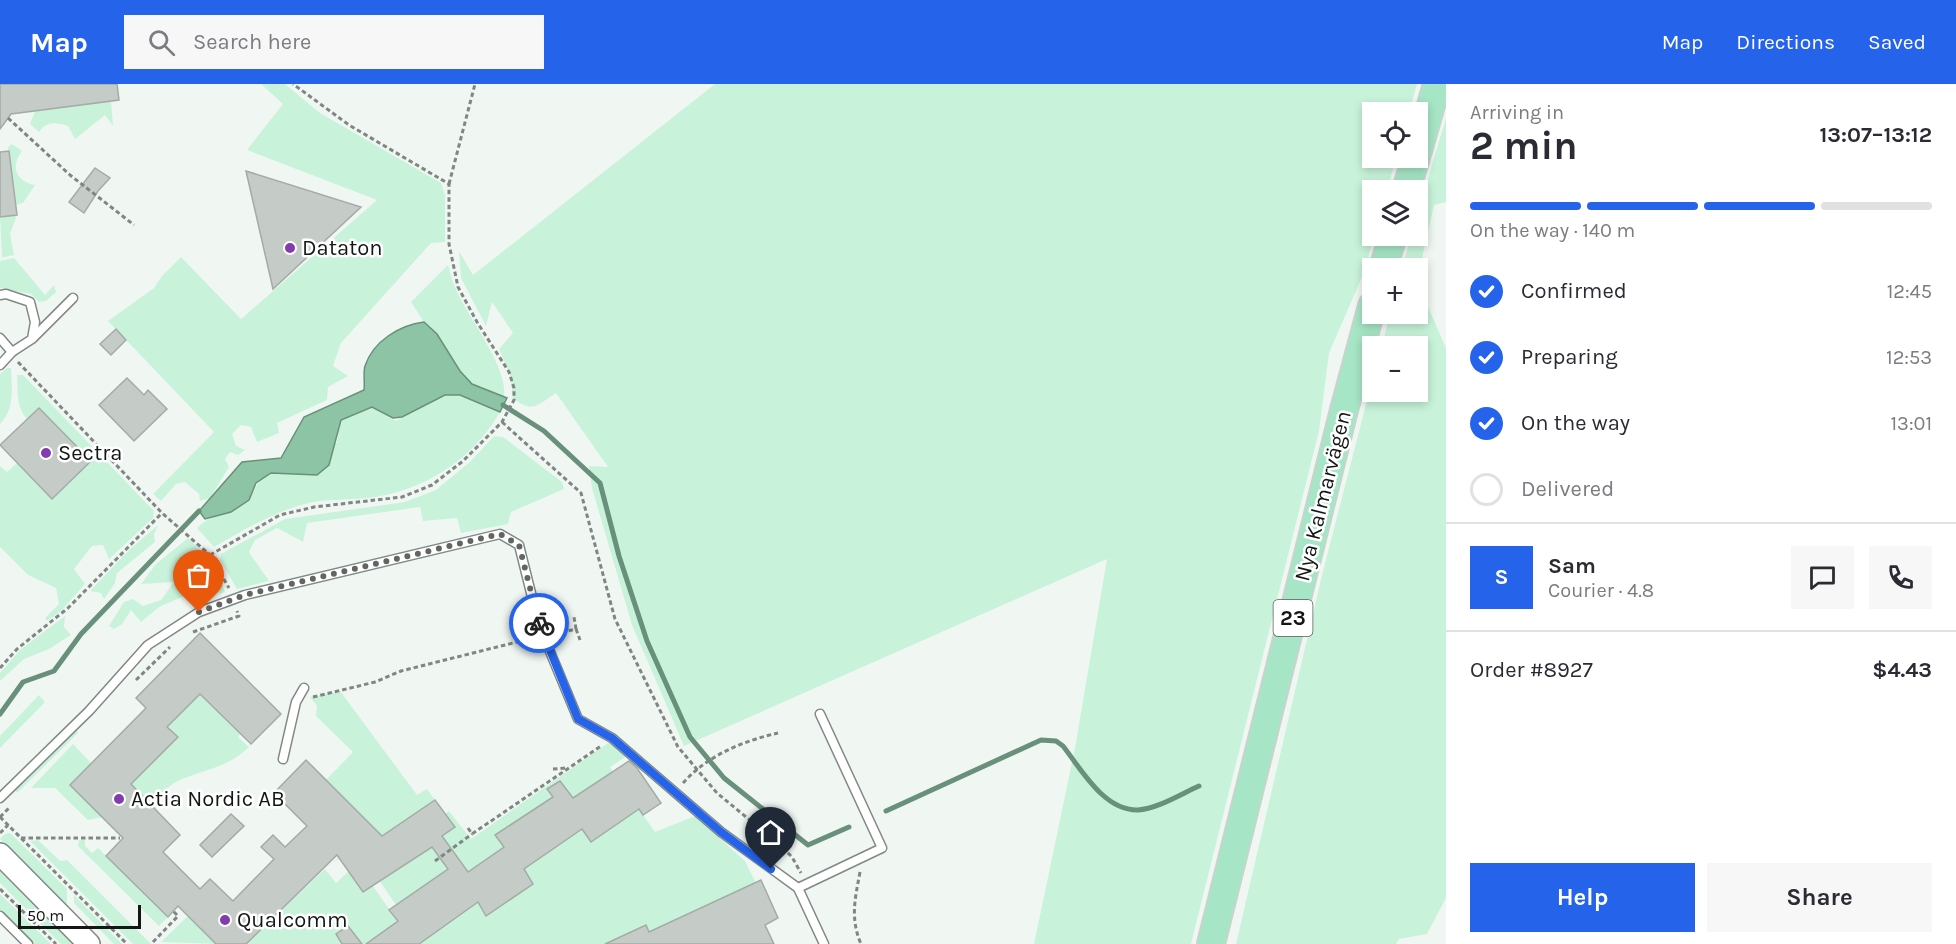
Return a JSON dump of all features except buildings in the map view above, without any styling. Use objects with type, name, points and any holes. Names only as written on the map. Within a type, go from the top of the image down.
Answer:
[{"type":"main road","points":[[1428,116],[1437,84]]},
{"type":"main road","name":"Nya Kalmarvägen","points":[[1213,940],[1367,324]]},
{"type":"street","points":[[0,854],[89,944]]},
{"type":"lane","points":[[0,294],[30,302],[35,322],[32,339]]},
{"type":"lane","points":[[0,365],[12,352],[32,339],[74,298]]},
{"type":"lane","points":[[0,338],[12,352]]},
{"type":"lane","points":[[0,798],[89,711],[148,645],[199,612],[234,598],[500,534],[519,545],[543,636],[578,719],[612,738],[675,793],[758,860],[798,888],[824,944]]},
{"type":"lane","points":[[283,759],[296,702],[304,688]]},
{"type":"lane","points":[[798,888],[882,848],[820,714]]},
{"type":"lane","points":[[747,866],[758,860]]},
{"type":"lane","points":[[0,916],[28,944]]},
{"type":"path","points":[[293,84],[349,125],[449,184]]},
{"type":"path","points":[[210,555],[280,515],[314,507],[402,497],[432,485],[463,461],[502,422],[512,406],[514,388],[509,372],[458,287],[449,244],[449,184],[475,84]]},
{"type":"path","points":[[8,118],[70,175],[134,225]]},
{"type":"path","points":[[12,352],[21,367],[162,513],[210,555],[234,598],[239,616],[188,634]]},
{"type":"path","points":[[502,422],[580,493],[615,619],[678,747],[717,793],[786,851],[807,884]]},
{"type":"path","points":[[0,668],[17,649],[68,608],[162,513]]},
{"type":"path","points":[[574,617],[580,640]]},
{"type":"path","points":[[296,702],[375,682],[401,671],[576,629]]},
{"type":"path","points":[[134,681],[173,645]]},
{"type":"path","points":[[675,793],[696,768],[748,740],[778,733]]},
{"type":"path","points":[[435,861],[612,738]]},
{"type":"path","points":[[553,769],[568,768]]},
{"type":"path","points":[[15,802],[0,817],[127,944]]},
{"type":"path","points":[[0,832],[8,825]]},
{"type":"path","points":[[468,828],[472,834]]},
{"type":"path","points":[[21,837],[120,838]]},
{"type":"path","points":[[858,859],[861,868],[853,904],[856,932],[861,944]]},
{"type":"path","points":[[0,889],[56,944]]},
{"type":"path","points":[[153,942],[178,916],[173,911]]},
{"type":"shaded area","points":[[261,84],[285,84],[320,113],[441,183],[445,195],[445,242],[431,243],[341,343],[333,366],[348,376],[328,387],[327,400],[277,423],[279,433],[257,442],[251,427],[241,425],[232,434],[236,446],[245,450],[238,455],[230,452],[225,459],[229,467],[210,498],[200,501],[199,494],[185,482],[176,484],[161,501],[153,494],[214,432],[108,321],[154,288],[162,276],[181,257],[241,319],[377,200],[247,150],[283,104]]},
{"type":"shaded area","points":[[715,84],[1417,84],[1412,102],[1362,102],[1362,168],[1393,168],[1390,180],[1362,180],[1362,246],[1371,246],[1368,258],[1362,258],[1362,277],[1329,353],[1319,431],[1191,944],[1034,944],[1075,748],[1107,559],[684,746],[632,625],[592,488],[589,466],[608,467],[556,393],[530,407],[513,398],[510,374],[499,349],[513,333],[492,302],[486,326],[461,278],[459,251],[473,275]]},
{"type":"shaded area","points":[[111,101],[113,126],[105,115],[75,139],[68,126],[52,123],[39,132],[30,124],[35,111]]},
{"type":"shaded area","points":[[1446,118],[1446,202],[1434,205],[1428,232],[1427,180]]},
{"type":"shaded area","points":[[12,144],[22,151],[16,163],[17,173],[24,181],[35,185],[23,203],[15,205],[8,147]]},
{"type":"shaded area","points":[[17,215],[10,234],[14,255],[0,258],[2,257],[0,217]]},
{"type":"shaded area","points":[[1408,246],[1425,246],[1422,258],[1405,258]]},
{"type":"shaded area","points":[[14,258],[45,295],[54,285],[56,292],[46,301],[39,302],[31,294],[0,288],[0,261]]},
{"type":"shaded area","points":[[448,265],[461,299],[494,357],[504,386],[504,398],[472,384],[460,371],[437,334],[424,322],[411,302]]},
{"type":"shaded area","points":[[1428,307],[1446,348],[1446,898],[1427,934],[1399,939],[1396,944],[1236,944],[1322,575],[1367,402],[1428,402],[1428,336],[1384,336],[1388,324],[1428,324]]},
{"type":"shaded area","points":[[424,322],[437,334],[460,371],[472,384],[507,398],[500,412],[460,395],[445,395],[402,417],[393,418],[372,407],[341,420],[329,465],[317,475],[271,473],[256,483],[249,500],[231,512],[205,519],[199,511],[242,462],[281,458],[304,417],[364,390],[365,366],[374,349],[381,342],[397,331]]},
{"type":"shaded area","points":[[7,368],[11,368],[12,398],[8,412],[0,424],[0,374]]},
{"type":"shaded area","points":[[17,375],[23,375],[154,511],[153,518],[109,559],[103,545],[92,546],[74,569],[85,584],[62,610],[47,621],[45,618],[59,604],[56,588],[28,575],[0,547],[0,466],[7,472],[17,463],[53,499],[91,461],[39,408],[27,419],[19,404]]},
{"type":"shaded area","points":[[445,395],[460,395],[500,412],[476,445],[461,459],[426,481],[388,495],[299,505],[262,521],[214,547],[197,528],[202,523],[246,502],[258,483],[270,474],[284,472],[298,475],[337,442],[341,420],[372,407],[396,421]]},
{"type":"shaded area","points":[[494,436],[503,437],[562,482],[564,489],[511,512],[508,524],[461,533],[457,518],[423,521],[420,507],[307,523],[303,542],[277,528],[255,540],[249,552],[269,581],[237,589],[220,560],[221,554],[285,519],[405,502],[436,490],[471,461]]},
{"type":"shaded area","points":[[158,525],[154,534],[155,542],[117,573],[115,583],[104,599],[101,593],[90,591],[128,551]]},
{"type":"shaded area","points":[[188,538],[210,563],[225,592],[219,594],[216,582],[159,607],[141,622],[131,610],[122,624],[114,629],[109,626],[124,602],[133,599],[143,606],[161,600],[174,582],[141,584],[156,564]]},
{"type":"shaded area","points":[[65,616],[64,627],[71,635],[49,649],[24,659],[0,681],[0,673],[20,650]]},
{"type":"shaded area","points":[[340,691],[417,795],[427,789],[435,800],[357,854],[351,848],[331,865],[369,824],[326,780],[353,752],[316,716],[317,706],[310,697]]},
{"type":"shaded area","points":[[200,694],[240,734],[238,737],[249,747],[232,760],[176,782],[150,804],[131,784],[177,737],[167,727]]},
{"type":"shaded area","points":[[39,695],[45,702],[0,748],[0,736]]},
{"type":"shaded area","points":[[75,729],[78,733],[17,793],[15,790]]},
{"type":"shaded area","points":[[608,743],[628,755],[610,767],[613,772],[573,798],[560,781],[548,789],[553,797],[495,835],[504,847],[468,872],[453,852],[442,860],[448,869],[396,905],[379,880],[419,856],[418,853],[454,828],[445,814],[449,811],[471,839]]},
{"type":"shaded area","points":[[73,744],[91,763],[70,785],[103,817],[88,820],[55,788],[31,788]]},
{"type":"shaded area","points":[[639,809],[655,832],[695,816],[745,861],[756,883],[649,932],[645,925],[617,939],[619,944],[419,944],[478,902],[486,916],[524,869],[582,829],[591,842]]},
{"type":"shaded area","points":[[10,833],[67,889],[67,905],[0,839]]},
{"type":"shaded area","points":[[38,840],[60,861],[67,860],[151,944],[133,944],[30,841]]},
{"type":"shaded area","points":[[79,840],[85,840],[85,846],[92,853],[98,848],[168,917],[159,926],[78,846]]},
{"type":"shaded area","points":[[0,868],[76,944],[61,944],[0,883]]},
{"type":"shaded area","points":[[325,869],[336,883],[349,871],[372,885],[398,921],[366,944],[362,944],[348,926],[336,934],[341,944],[246,944]]},
{"type":"shaded area","points":[[0,894],[51,944],[32,944],[0,912]]},
{"type":"shaded area","points":[[74,895],[122,944],[114,944],[74,903]]},
{"type":"shaded area","points":[[188,916],[216,944],[161,942]]},
{"type":"waterway","points":[[503,405],[544,431],[600,483],[619,556],[647,641],[690,737],[724,778],[808,845],[849,827]]},
{"type":"waterway","points":[[0,714],[23,682],[54,671],[81,634],[199,511]]},
{"type":"waterway","points":[[886,811],[1041,740],[1056,741],[1063,746],[1094,787],[1114,804],[1126,808],[1138,810],[1153,807],[1199,786]]},
{"type":"way so far","points":[[199,612],[245,595],[500,534],[519,545],[539,623]]},
{"type":"place","name":"Dataton","points":[[290,248]]},
{"type":"place","name":"Sectra","points":[[46,453]]},
{"type":"place","name":"Actia Nordic AB","points":[[119,799]]},
{"type":"place","name":"Qualcomm","points":[[225,920]]},
{"type":"route","points":[[539,623],[578,719],[612,738],[721,832],[771,869]]}]
